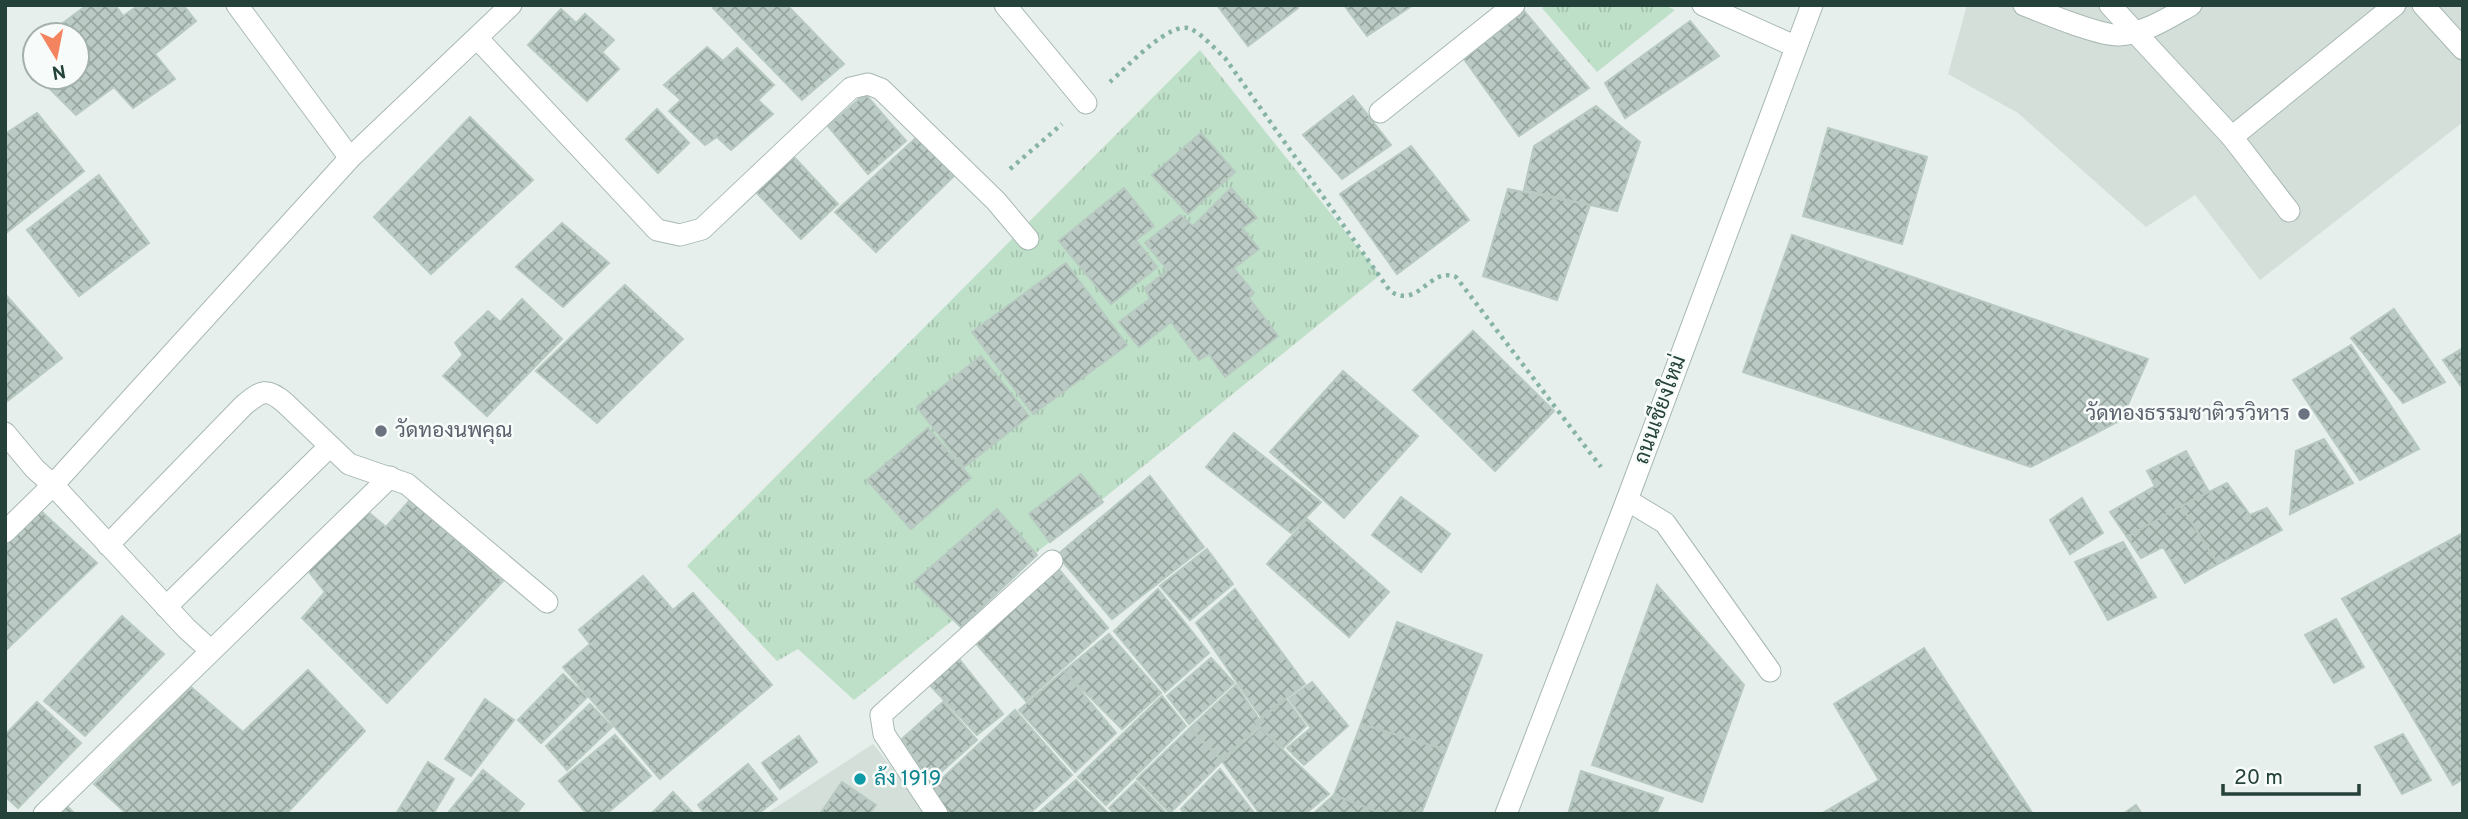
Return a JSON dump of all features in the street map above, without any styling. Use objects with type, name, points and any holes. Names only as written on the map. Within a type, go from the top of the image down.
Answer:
[{"type":"street","points":[[237,5],[350,158]]},
{"type":"street","points":[[5,532],[53,485],[350,158],[478,40],[512,5]]},
{"type":"street","points":[[1005,5],[1086,103]]},
{"type":"street","points":[[1380,112],[1514,5]]},
{"type":"street","points":[[1703,5],[1790,44],[1798,41]]},
{"type":"street","name":"ถนนเชียงใหม่","points":[[1506,814],[1812,5]]},
{"type":"street","points":[[2024,5],[2101,32],[2118,35],[2156,26],[2191,5]]},
{"type":"street","points":[[2110,5],[2232,137],[2289,211]]},
{"type":"street","points":[[2232,137],[2395,5]]},
{"type":"street","points":[[2423,5],[2463,49]]},
{"type":"street","points":[[478,40],[657,230],[680,235],[702,229],[851,88],[868,84],[881,89],[996,201],[1025,236]]},
{"type":"street","points":[[108,545],[257,395],[268,392],[275,394],[349,464],[407,484],[547,602]]},
{"type":"street","points":[[5,433],[35,469],[210,650]]},
{"type":"street","points":[[166,607],[330,446]]},
{"type":"street","points":[[44,814],[390,477]]},
{"type":"street","points":[[1627,500],[1665,523],[1770,671]]},
{"type":"street","points":[[937,814],[884,734],[881,715],[1052,561]]},
{"type":"path","points":[[1191,29],[1225,58],[1390,290],[1399,297],[1411,295],[1441,275],[1456,277],[1627,500]]},
{"type":"shaded area","points":[[1967,5],[2463,5],[2463,122],[2260,280],[2195,195],[2146,227],[2018,113],[1948,74]]},
{"type":"shaded area","name":"ล้ง 1919","points":[[873,744],[929,814],[766,814]]},
{"type":"green space","points":[[1545,5],[1664,5],[1675,10],[1597,72],[1542,8]]},
{"type":"green space","points":[[1200,50],[1380,275],[854,700],[798,649],[777,661],[687,566]]},
{"type":"building","points":[[87,5],[115,5],[123,16],[139,5],[183,5],[196,21],[155,54],[175,79],[133,108],[114,87],[76,115],[52,91],[91,91],[91,21],[66,21]]},
{"type":"building","points":[[716,5],[787,5],[844,64],[802,100],[713,8]]},
{"type":"building","points":[[1217,5],[1296,5],[1298,8],[1248,46]]},
{"type":"building","points":[[1344,5],[1413,5],[1367,36]]},
{"type":"building","points":[[561,9],[576,23],[585,14],[614,40],[602,52],[619,69],[587,101],[528,45]]},
{"type":"building","points":[[1524,11],[1589,88],[1519,136],[1464,59]]},
{"type":"building","points":[[1690,21],[1719,56],[1625,118],[1605,83]]},
{"type":"building","points":[[707,47],[723,61],[737,48],[774,85],[758,100],[773,114],[731,150],[717,137],[705,145],[669,111],[681,100],[664,85]]},
{"type":"building","points":[[865,94],[906,141],[868,174],[828,126]]},
{"type":"building","points":[[1353,96],[1391,145],[1342,179],[1303,135]]},
{"type":"building","points":[[1596,106],[1640,142],[1617,211],[1524,190],[1534,146]]},
{"type":"building","points":[[657,109],[689,143],[658,173],[626,139]]},
{"type":"building","points":[[37,113],[84,171],[5,234],[5,134]]},
{"type":"building","points":[[470,117],[533,180],[431,274],[374,217]]},
{"type":"building","points":[[1828,128],[1927,157],[1902,244],[1803,216]]},
{"type":"building","points":[[1201,133],[1235,172],[1188,214],[1152,175]]},
{"type":"building","points":[[918,136],[957,173],[876,252],[835,212]]},
{"type":"building","points":[[1411,146],[1469,220],[1397,274],[1340,194]]},
{"type":"building","points":[[794,157],[838,204],[801,239],[756,192]]},
{"type":"building","points":[[99,175],[149,243],[79,296],[27,230]]},
{"type":"building","points":[[1124,188],[1154,226],[1136,240],[1157,267],[1111,304],[1059,241]]},
{"type":"building","points":[[1231,188],[1257,218],[1242,228],[1259,249],[1234,268],[1254,293],[1249,298],[1278,336],[1225,377],[1209,354],[1199,360],[1171,322],[1139,347],[1119,322],[1150,299],[1145,288],[1168,270],[1145,243],[1180,215],[1193,226]]},
{"type":"building","points":[[1508,189],[1590,205],[1557,300],[1483,276]]},
{"type":"building","points":[[562,223],[609,263],[563,307],[516,267]]},
{"type":"building","points":[[1792,235],[2148,359],[2121,420],[2031,467],[1743,372]]},
{"type":"building","points":[[1066,263],[1127,345],[1033,414],[972,332]]},
{"type":"building","points":[[625,285],[683,339],[597,423],[536,371]]},
{"type":"building","points":[[5,294],[62,358],[5,403]]},
{"type":"building","points":[[522,299],[562,339],[487,416],[443,376],[463,355],[455,343],[488,311],[500,322]]},
{"type":"building","points":[[2394,309],[2445,382],[2403,403],[2351,338]]},
{"type":"building","points":[[1473,331],[1554,411],[1495,471],[1413,390]]},
{"type":"building","points":[[2351,345],[2419,449],[2360,480],[2293,380]]},
{"type":"building","points":[[2463,348],[2463,389],[2443,360]]},
{"type":"building","points":[[981,356],[1029,416],[964,467],[917,407]]},
{"type":"building","points":[[1343,371],[1418,436],[1344,518],[1270,452]]},
{"type":"building","points":[[928,428],[971,478],[911,529],[867,480]]},
{"type":"building","points":[[1234,433],[1321,502],[1291,533],[1206,467]]},
{"type":"building","points":[[2324,439],[2353,483],[2290,514],[2296,451]]},
{"type":"building","points":[[2186,451],[2209,492],[2127,537],[2110,512],[2155,486],[2147,471]]},
{"type":"building","points":[[1081,474],[1103,502],[1050,542],[1029,514]]},
{"type":"building","points":[[1150,476],[1204,547],[1112,619],[1057,555]]},
{"type":"building","points":[[2227,483],[2250,515],[2267,508],[2282,530],[2218,564],[2181,506]]},
{"type":"building","points":[[1401,497],[1450,534],[1421,572],[1372,535]]},
{"type":"building","points":[[2082,498],[2103,533],[2070,554],[2050,520]]},
{"type":"building","points":[[410,500],[503,581],[387,703],[302,618],[325,592],[302,563],[361,506],[386,527]]},
{"type":"building","points":[[2181,506],[2218,564],[2185,583],[2163,547],[2141,558],[2127,537]]},
{"type":"building","points":[[997,509],[1037,555],[961,627],[914,582]]},
{"type":"building","points":[[41,511],[97,563],[5,651],[5,545]]},
{"type":"building","points":[[1307,519],[1389,592],[1349,637],[1267,564]]},
{"type":"building","points":[[2463,533],[2463,779],[2453,785],[2342,599]]},
{"type":"building","points":[[2123,542],[2156,597],[2108,620],[2075,562]]},
{"type":"building","points":[[1207,549],[1233,584],[1190,620],[1160,586]]},
{"type":"building","points":[[1056,566],[1108,628],[1026,701],[973,640]]},
{"type":"building","points":[[643,576],[673,610],[693,593],[772,685],[660,779],[563,667],[590,644],[579,630]]},
{"type":"building","points":[[1657,585],[1744,685],[1702,802],[1592,765]]},
{"type":"building","points":[[1158,589],[1209,653],[1165,692],[1114,631]]},
{"type":"building","points":[[1235,589],[1305,684],[1261,717],[1196,623]]},
{"type":"building","points":[[122,616],[164,654],[85,736],[44,701]]},
{"type":"building","points":[[2336,619],[2364,667],[2334,683],[2305,635]]},
{"type":"building","points":[[1397,622],[1482,655],[1446,750],[1361,724]]},
{"type":"building","points":[[1109,634],[1161,693],[1122,729],[1064,671]]},
{"type":"building","points":[[1924,648],[2033,814],[1821,814],[1879,780],[1834,704]]},
{"type":"building","points":[[956,655],[1003,714],[977,735],[926,681]]},
{"type":"building","points":[[1211,658],[1234,683],[1189,724],[1167,696]]},
{"type":"building","points":[[308,670],[365,731],[286,814],[127,814],[94,784],[191,687],[243,732]]},
{"type":"building","points":[[1064,671],[1116,733],[1075,772],[1019,710]]},
{"type":"building","points":[[563,674],[587,697],[541,743],[518,720]]},
{"type":"building","points":[[1312,682],[1348,726],[1304,765],[1287,748],[1311,728],[1289,699]]},
{"type":"building","points":[[1236,685],[1259,719],[1255,721],[1258,727],[1222,759],[1190,728]]},
{"type":"building","points":[[1162,696],[1186,726],[1106,805],[1078,777]]},
{"type":"building","points":[[485,699],[514,720],[471,776],[445,759]]},
{"type":"building","points":[[1286,699],[1306,726],[1283,748],[1256,723]]},
{"type":"building","points":[[37,702],[81,743],[18,808],[5,796],[5,735]]},
{"type":"building","points":[[943,702],[977,740],[930,782],[902,739]]},
{"type":"building","points":[[590,704],[612,727],[567,770],[546,746]]},
{"type":"building","points":[[1015,710],[1072,775],[1029,814],[947,814],[930,790]]},
{"type":"building","points":[[1361,724],[1446,750],[1421,814],[1383,814],[1334,795]]},
{"type":"building","points":[[1260,728],[1329,794],[1305,814],[1260,814],[1222,761]]},
{"type":"building","points":[[1189,729],[1222,761],[1170,813],[1137,779]]},
{"type":"building","points":[[2403,734],[2431,780],[2402,794],[2375,747]]},
{"type":"building","points":[[615,735],[651,776],[606,814],[587,814],[559,781]]},
{"type":"building","points":[[799,736],[817,762],[780,789],[762,763]]},
{"type":"building","points":[[428,762],[454,779],[433,814],[396,814]]},
{"type":"building","points":[[748,764],[777,799],[758,814],[705,814],[698,805]]},
{"type":"building","points":[[1220,769],[1255,814],[1185,814],[1181,809]]},
{"type":"building","points":[[483,770],[524,804],[516,814],[447,814]]},
{"type":"building","points":[[1581,771],[1663,798],[1656,814],[1568,814]]},
{"type":"building","points":[[1076,780],[1109,814],[1037,814]]},
{"type":"building","points":[[842,782],[876,805],[869,814],[820,814]]},
{"type":"building","points":[[1136,782],[1167,814],[1115,814],[1109,808]]},
{"type":"building","points":[[673,792],[694,814],[651,814]]},
{"type":"building","points":[[1334,795],[1383,814],[1313,814]]},
{"type":"building","points":[[65,804],[75,814],[56,814]]},
{"type":"building","points":[[2136,805],[2142,814],[2123,814]]},
{"type":"place","name":"วัดทองธรรมชาติวรวิหาร","points":[[2304,414]]},
{"type":"place","name":"วัดทองนพคุณ","points":[[381,431]]},
{"type":"place","name":"ล้ง 1919","points":[[860,779]]}]
